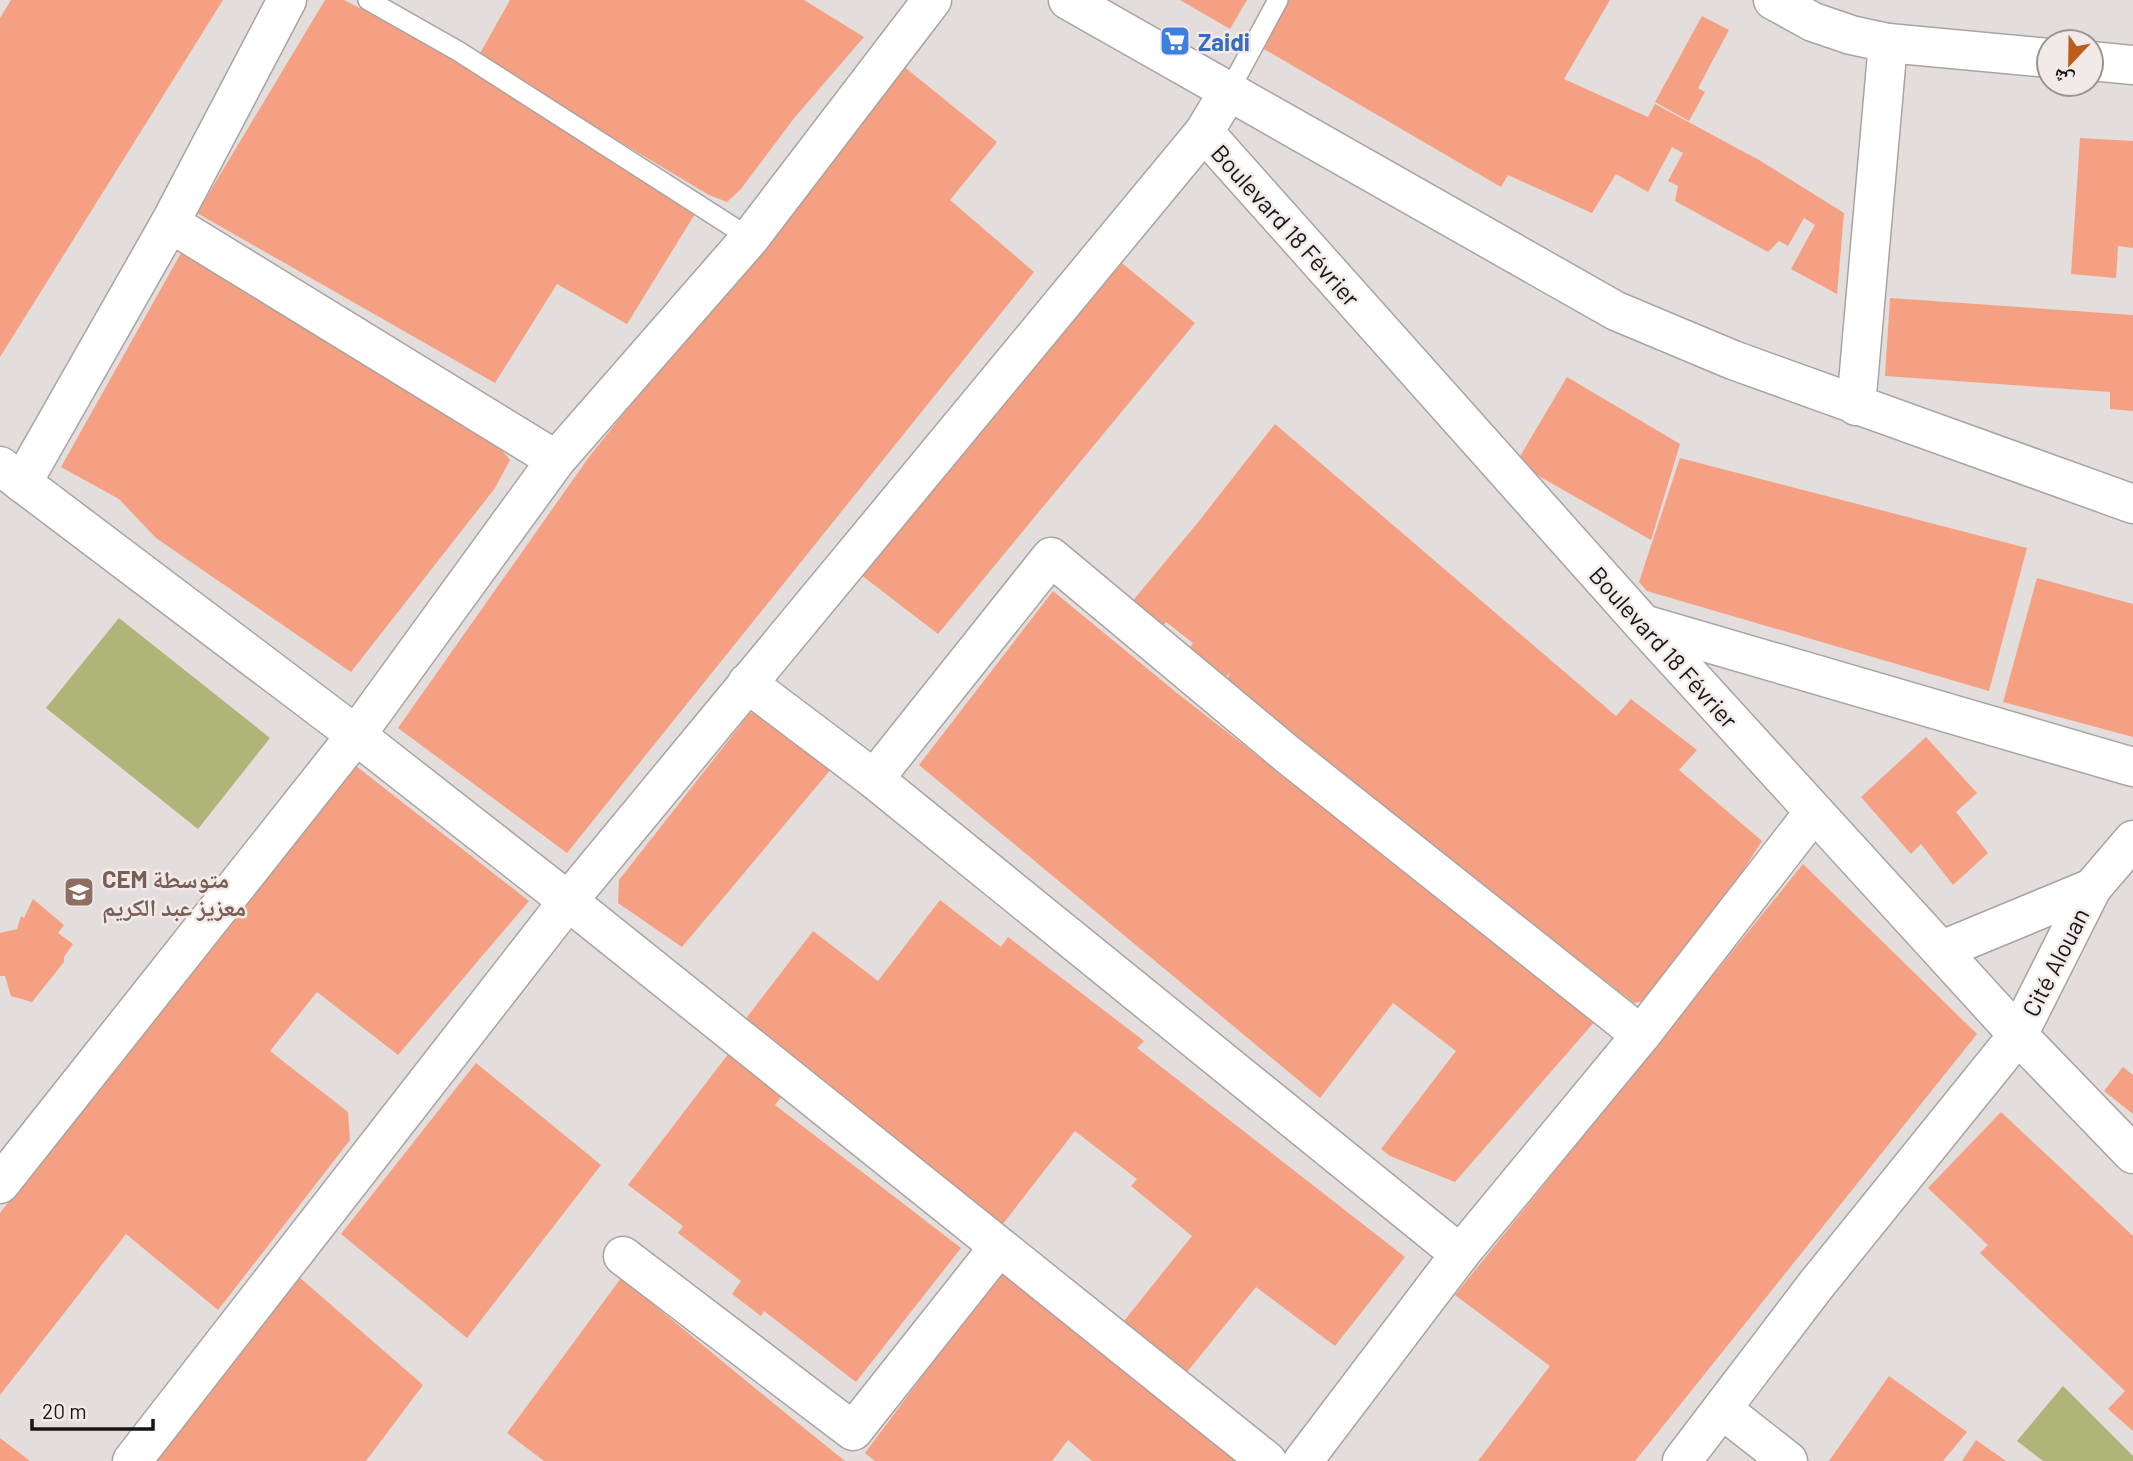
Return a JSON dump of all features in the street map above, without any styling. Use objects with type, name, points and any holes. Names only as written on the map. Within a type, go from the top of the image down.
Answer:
[{"type":"street","points":[[287,0],[170,223],[11,475],[356,735],[568,901],[1267,1461]]},
{"type":"street","points":[[0,1184],[356,735],[556,460],[750,238],[932,0]]},
{"type":"street","points":[[1068,0],[1230,89],[1616,310],[1721,356],[2133,504]]},
{"type":"street","points":[[1773,0],[1813,22],[1851,35],[1888,43],[2035,57]]},
{"type":"street","points":[[1856,406],[1888,43]]},
{"type":"street","points":[[2105,62],[2133,65]]},
{"type":"street","points":[[132,1461],[568,901],[1204,132],[1230,89]]},
{"type":"street","name":"Boulevard 18 Février","points":[[1204,132],[1643,624],[2018,1035],[2133,1154]]},
{"type":"street","points":[[170,223],[556,460]]},
{"type":"street","points":[[874,779],[1051,557],[1287,754],[1641,1035]]},
{"type":"street","points":[[1643,624],[2133,767]]},
{"type":"street","points":[[747,683],[874,779],[1460,1254]]},
{"type":"street","points":[[1303,1461],[1460,1254],[1641,1035],[1814,812]]},
{"type":"street","points":[[1942,950],[2092,888],[2133,840]]},
{"type":"street","name":"Cité Alouan","points":[[1682,1461],[1816,1285],[2018,1035],[2092,888]]},
{"type":"street","points":[[623,1256],[853,1431],[998,1248]]},
{"type":"street","points":[[1723,1410],[1788,1461]]},
{"type":"lane","points":[[368,0],[458,51],[750,238]]},
{"type":"lane","points":[[1230,89],[1278,0]]},
{"type":"green space","points":[[119,618],[270,738],[198,829],[46,708]]},
{"type":"green space","points":[[2063,1386],[2133,1456],[2133,1461],[2043,1461],[2017,1441]]},
{"type":"building","points":[[11,0],[223,0],[0,357],[0,18]]},
{"type":"building","points":[[325,0],[344,0],[476,68],[698,209],[627,324],[557,284],[495,383],[197,213]]},
{"type":"building","points":[[510,0],[804,0],[864,37],[795,117],[741,189],[727,202],[709,195],[478,57]]},
{"type":"building","points":[[1180,0],[1247,0],[1230,29]]},
{"type":"building","points":[[1284,0],[1610,0],[1564,79],[1648,117],[1655,104],[1759,160],[1844,213],[1837,294],[1791,269],[1815,225],[1804,218],[1788,246],[1779,241],[1768,252],[1675,201],[1678,186],[1668,181],[1683,153],[1672,147],[1648,192],[1616,174],[1592,213],[1508,175],[1501,187],[1257,45]]},
{"type":"building","points":[[1702,16],[1729,30],[1698,88],[1705,92],[1689,121],[1655,102]]},
{"type":"building","points":[[902,65],[997,142],[950,200],[1034,272],[567,853],[398,728],[589,457]]},
{"type":"building","points":[[2080,138],[2133,141],[2133,248],[2118,246],[2116,278],[2071,274]]},
{"type":"building","points":[[181,253],[431,403],[500,448],[510,460],[495,488],[351,672],[156,538],[119,499],[61,467]]},
{"type":"building","points":[[1117,259],[1195,323],[938,634],[856,571]]},
{"type":"building","points":[[1890,298],[2133,315],[2133,411],[2110,409],[2110,392],[1885,376]]},
{"type":"building","points":[[1567,377],[1680,444],[1651,540],[1516,463]]},
{"type":"building","points":[[1275,424],[1616,716],[1631,699],[1697,750],[1679,770],[1762,841],[1704,931],[1650,1000],[1634,1003],[1225,685],[1230,672],[1225,678],[1188,650],[1193,643],[1166,622],[1162,628],[1131,603]]},
{"type":"building","points":[[1680,458],[2027,548],[1989,691],[1647,591],[1639,582]]},
{"type":"building","points":[[2037,578],[2133,604],[2133,737],[2003,702]]},
{"type":"building","points":[[1053,591],[1177,693],[1596,1020],[1455,1182],[1390,1156],[1381,1149],[1456,1051],[1393,1003],[1320,1098],[919,765]]},
{"type":"building","points":[[766,711],[837,762],[682,947],[618,903],[619,880],[750,713]]},
{"type":"building","points":[[1926,737],[1977,793],[1956,812],[1988,853],[1953,885],[1921,844],[1911,854],[1861,797]]},
{"type":"building","points":[[356,766],[529,901],[398,1055],[317,992],[270,1051],[348,1112],[350,1140],[218,1310],[126,1234],[0,1395],[0,1213]]},
{"type":"building","points":[[1803,864],[1977,1034],[1635,1461],[1478,1461],[1550,1366],[1455,1295]]},
{"type":"building","points":[[33,899],[64,925],[58,933],[73,944],[64,957],[64,962],[32,1002],[11,996],[5,976],[0,976],[0,933],[17,929],[21,916],[24,918]]},
{"type":"building","points":[[940,900],[1001,947],[1008,937],[1144,1041],[1137,1048],[1405,1257],[1335,1346],[1256,1287],[1187,1372],[1124,1321],[1192,1236],[1131,1186],[1137,1179],[1075,1131],[999,1229],[738,1029],[813,931],[878,981]]},
{"type":"building","points":[[732,1049],[787,1090],[775,1105],[961,1248],[856,1382],[764,1311],[761,1316],[732,1294],[741,1281],[678,1233],[683,1226],[628,1185]]},
{"type":"building","points":[[476,1063],[601,1165],[467,1338],[341,1234]]},
{"type":"building","points":[[2123,1067],[2133,1075],[2133,1114],[2104,1091]]},
{"type":"building","points":[[2001,1112],[2133,1236],[2133,1431],[2108,1409],[2125,1391],[1980,1253],[1988,1245],[1928,1188]]},
{"type":"building","points":[[1007,1263],[1250,1461],[1092,1461],[1068,1440],[1052,1461],[875,1461],[865,1453]]},
{"type":"building","points":[[298,1276],[423,1385],[366,1461],[157,1461]]},
{"type":"building","points":[[621,1278],[845,1461],[544,1461],[507,1433]]},
{"type":"building","points":[[1889,1376],[1967,1432],[1943,1461],[1829,1461]]},
{"type":"building","points":[[0,1438],[30,1461],[0,1461]]},
{"type":"building","points":[[1976,1440],[2006,1461],[1962,1461]]},
{"type":"place","name":"Zaidi","points":[[1175,41]]},
{"type":"place","name":"CEM متوسطة معزيز عبد الكريم","points":[[79,892]]}]
